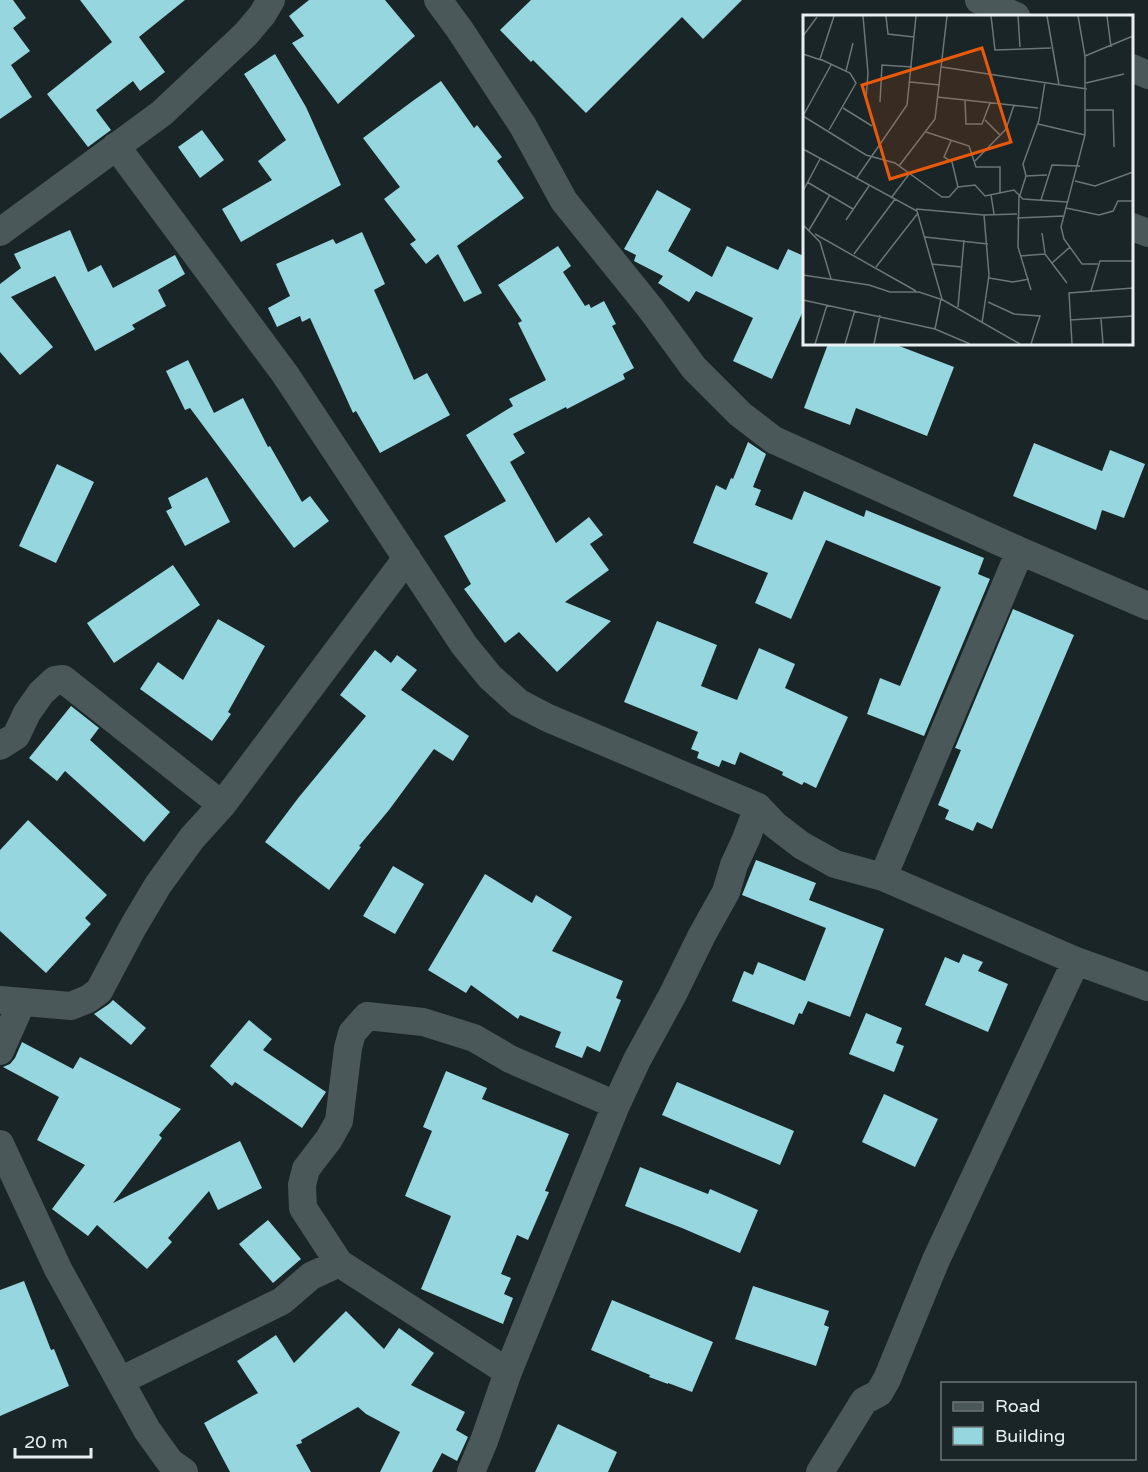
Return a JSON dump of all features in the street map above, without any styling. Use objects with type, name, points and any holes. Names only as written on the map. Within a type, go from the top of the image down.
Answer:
[{"type":"street","points":[[0,232],[162,113],[238,42],[262,15],[271,0]]},
{"type":"street","points":[[438,0],[523,126],[564,201],[651,309],[694,368],[740,414],[774,440],[1148,606]]},
{"type":"street","points":[[979,0],[1014,15]]},
{"type":"street","points":[[1133,69],[1148,75]]},
{"type":"street","points":[[116,146],[285,374],[464,645],[490,677],[519,702],[548,718],[758,807],[775,825],[801,845],[835,864],[883,878],[1076,962],[1148,987]]},
{"type":"street","points":[[1133,228],[1148,233]]},
{"type":"street","points":[[883,878],[1020,551]]},
{"type":"street","points":[[0,1052],[11,1001],[71,1006],[88,999],[99,991],[158,885],[192,838],[222,805],[407,558]]},
{"type":"street","points":[[0,746],[16,736],[27,713],[41,693],[55,680],[63,679],[222,805]]},
{"type":"street","points":[[471,1472],[508,1372],[616,1105],[637,1060],[726,892],[734,865],[758,807]]},
{"type":"street","points":[[820,1472],[864,1401],[879,1393],[887,1379],[936,1260],[1076,962]]},
{"type":"street","points":[[508,1372],[339,1263],[303,1208],[302,1185],[306,1168],[329,1139],[339,1121],[352,1033],[366,1017],[423,1022],[474,1038],[510,1059],[616,1105]]},
{"type":"street","points":[[0,1144],[58,1269],[147,1430],[170,1462],[184,1472]]},
{"type":"street","points":[[120,1381],[282,1301],[311,1276],[339,1263]]},
{"type":"building","points":[[0,0],[13,0],[26,18],[13,28],[30,51],[11,65],[32,97],[0,119]]},
{"type":"building","points":[[80,0],[185,0],[139,37],[165,72],[140,91],[133,81],[96,110],[111,130],[88,147],[47,94],[112,42]]},
{"type":"building","points":[[309,0],[385,0],[415,36],[338,104],[292,43],[304,36],[289,16]]},
{"type":"building","points":[[531,0],[742,0],[703,39],[682,17],[586,113],[500,30]]},
{"type":"building","points":[[275,54],[306,107],[341,185],[241,242],[222,209],[272,180],[258,161],[286,140],[244,74]]},
{"type":"building","points":[[441,81],[474,128],[477,125],[502,157],[497,161],[524,198],[457,246],[482,293],[464,302],[438,254],[426,264],[410,244],[416,240],[384,199],[400,187],[363,138]]},
{"type":"building","points":[[202,130],[224,160],[200,178],[178,147]]},
{"type":"building","points":[[657,190],[691,209],[668,251],[712,277],[727,246],[778,270],[788,249],[803,256],[803,311],[772,379],[733,361],[753,318],[696,291],[689,302],[658,283],[663,276],[634,261],[636,255],[624,249]]},
{"type":"building","points":[[70,230],[88,272],[101,265],[113,288],[175,255],[185,274],[158,290],[166,306],[132,325],[135,329],[95,351],[55,276],[11,297],[53,347],[20,375],[0,352],[0,284],[21,268],[14,254]]},
{"type":"building","points":[[362,232],[385,284],[374,290],[414,380],[427,373],[450,415],[380,453],[356,411],[353,413],[310,318],[302,322],[300,316],[277,327],[268,308],[290,296],[276,264],[333,239],[336,244]]},
{"type":"building","points":[[558,246],[571,266],[563,272],[585,306],[589,304],[591,308],[604,301],[616,324],[612,326],[634,368],[623,374],[625,379],[513,434],[525,453],[510,462],[556,543],[589,517],[603,535],[590,544],[609,570],[565,602],[611,621],[557,672],[519,632],[505,643],[464,589],[471,584],[444,536],[506,501],[466,435],[513,406],[509,399],[546,380],[518,323],[522,321],[498,285]]},
{"type":"building","points":[[828,345],[897,345],[954,367],[927,436],[856,408],[850,425],[804,408]]},
{"type":"building","points":[[188,360],[214,413],[243,398],[268,447],[270,446],[302,502],[310,496],[329,521],[294,548],[190,408],[185,410],[166,371]]},
{"type":"building","points":[[748,442],[766,454],[753,487],[761,490],[755,505],[792,520],[804,491],[864,517],[866,510],[984,558],[978,574],[990,579],[924,736],[867,714],[880,678],[900,686],[941,587],[826,540],[791,619],[755,603],[768,573],[693,543],[716,485],[726,490]]},
{"type":"building","points":[[1034,443],[1102,471],[1110,450],[1145,464],[1124,518],[1102,510],[1096,530],[1013,496]]},
{"type":"building","points":[[57,464],[94,482],[56,563],[19,546]]},
{"type":"building","points":[[207,477],[230,522],[185,546],[166,511],[172,508],[168,498]]},
{"type":"building","points":[[173,565],[200,605],[114,663],[87,623]]},
{"type":"building","points":[[1013,609],[1074,635],[992,829],[977,822],[973,831],[945,819],[949,810],[938,805],[961,750],[955,748]]},
{"type":"building","points":[[218,619],[265,646],[228,712],[231,714],[212,741],[140,689],[158,662],[183,680]]},
{"type":"building","points":[[657,621],[717,645],[701,686],[737,700],[759,648],[795,664],[785,688],[848,717],[816,788],[804,782],[802,785],[782,775],[783,772],[740,752],[735,765],[722,760],[719,767],[697,758],[699,752],[691,749],[698,732],[624,702]]},
{"type":"building","points":[[375,650],[391,663],[397,655],[417,670],[401,690],[469,736],[453,761],[434,749],[359,846],[361,847],[329,890],[265,842],[366,716],[340,695]]},
{"type":"building","points":[[71,706],[99,728],[90,740],[170,812],[144,842],[65,771],[57,781],[29,758]]},
{"type":"building","points":[[28,820],[107,895],[85,918],[91,924],[46,973],[0,931],[0,850]]},
{"type":"building","points":[[756,860],[816,883],[809,900],[884,929],[850,1017],[808,1001],[794,1025],[732,1001],[744,971],[753,975],[758,962],[805,981],[826,928],[742,895]]},
{"type":"building","points":[[393,866],[424,884],[395,934],[363,916]]},
{"type":"building","points":[[485,874],[532,903],[536,895],[572,917],[552,951],[623,981],[616,998],[621,1000],[600,1052],[587,1046],[582,1058],[555,1047],[561,1032],[520,1015],[518,1019],[471,985],[466,993],[428,970]]},
{"type":"building","points":[[963,954],[983,962],[978,971],[1008,984],[988,1032],[925,1005],[945,957],[959,963]]},
{"type":"building","points":[[113,1000],[146,1028],[131,1045],[94,1014]]},
{"type":"building","points":[[866,1013],[902,1028],[896,1043],[904,1046],[894,1072],[849,1054]]},
{"type":"building","points":[[249,1020],[272,1039],[263,1050],[326,1092],[302,1128],[235,1082],[232,1086],[210,1066]]},
{"type":"building","points":[[22,1042],[73,1069],[80,1057],[181,1109],[159,1135],[162,1138],[113,1203],[240,1141],[262,1188],[218,1210],[209,1191],[168,1238],[172,1242],[147,1269],[97,1225],[88,1236],[52,1209],[85,1165],[37,1140],[59,1097],[3,1067],[15,1058]]},
{"type":"building","points":[[446,1071],[487,1088],[482,1099],[569,1134],[545,1191],[549,1192],[528,1240],[517,1235],[501,1274],[511,1278],[504,1294],[513,1298],[503,1324],[421,1289],[451,1216],[405,1196],[432,1131],[423,1127]]},
{"type":"building","points":[[677,1082],[794,1131],[780,1165],[662,1115]]},
{"type":"building","points":[[884,1094],[938,1119],[915,1167],[862,1142]]},
{"type":"building","points":[[640,1167],[708,1194],[710,1189],[758,1210],[740,1253],[625,1206]]},
{"type":"building","points":[[268,1220],[301,1259],[273,1283],[239,1244]]},
{"type":"building","points":[[24,1281],[51,1350],[54,1349],[69,1386],[0,1416],[0,1290]]},
{"type":"building","points":[[753,1286],[829,1311],[824,1325],[829,1327],[816,1366],[735,1339]]},
{"type":"building","points":[[612,1300],[713,1342],[692,1392],[649,1377],[650,1375],[591,1350]]},
{"type":"building","points":[[346,1311],[384,1349],[399,1328],[434,1353],[411,1385],[465,1412],[456,1430],[468,1437],[457,1461],[442,1453],[432,1472],[380,1472],[400,1432],[366,1414],[358,1407],[296,1445],[311,1472],[230,1472],[204,1423],[258,1393],[237,1361],[276,1335],[294,1363]]},
{"type":"building","points":[[558,1424],[617,1452],[608,1472],[535,1472]]}]
